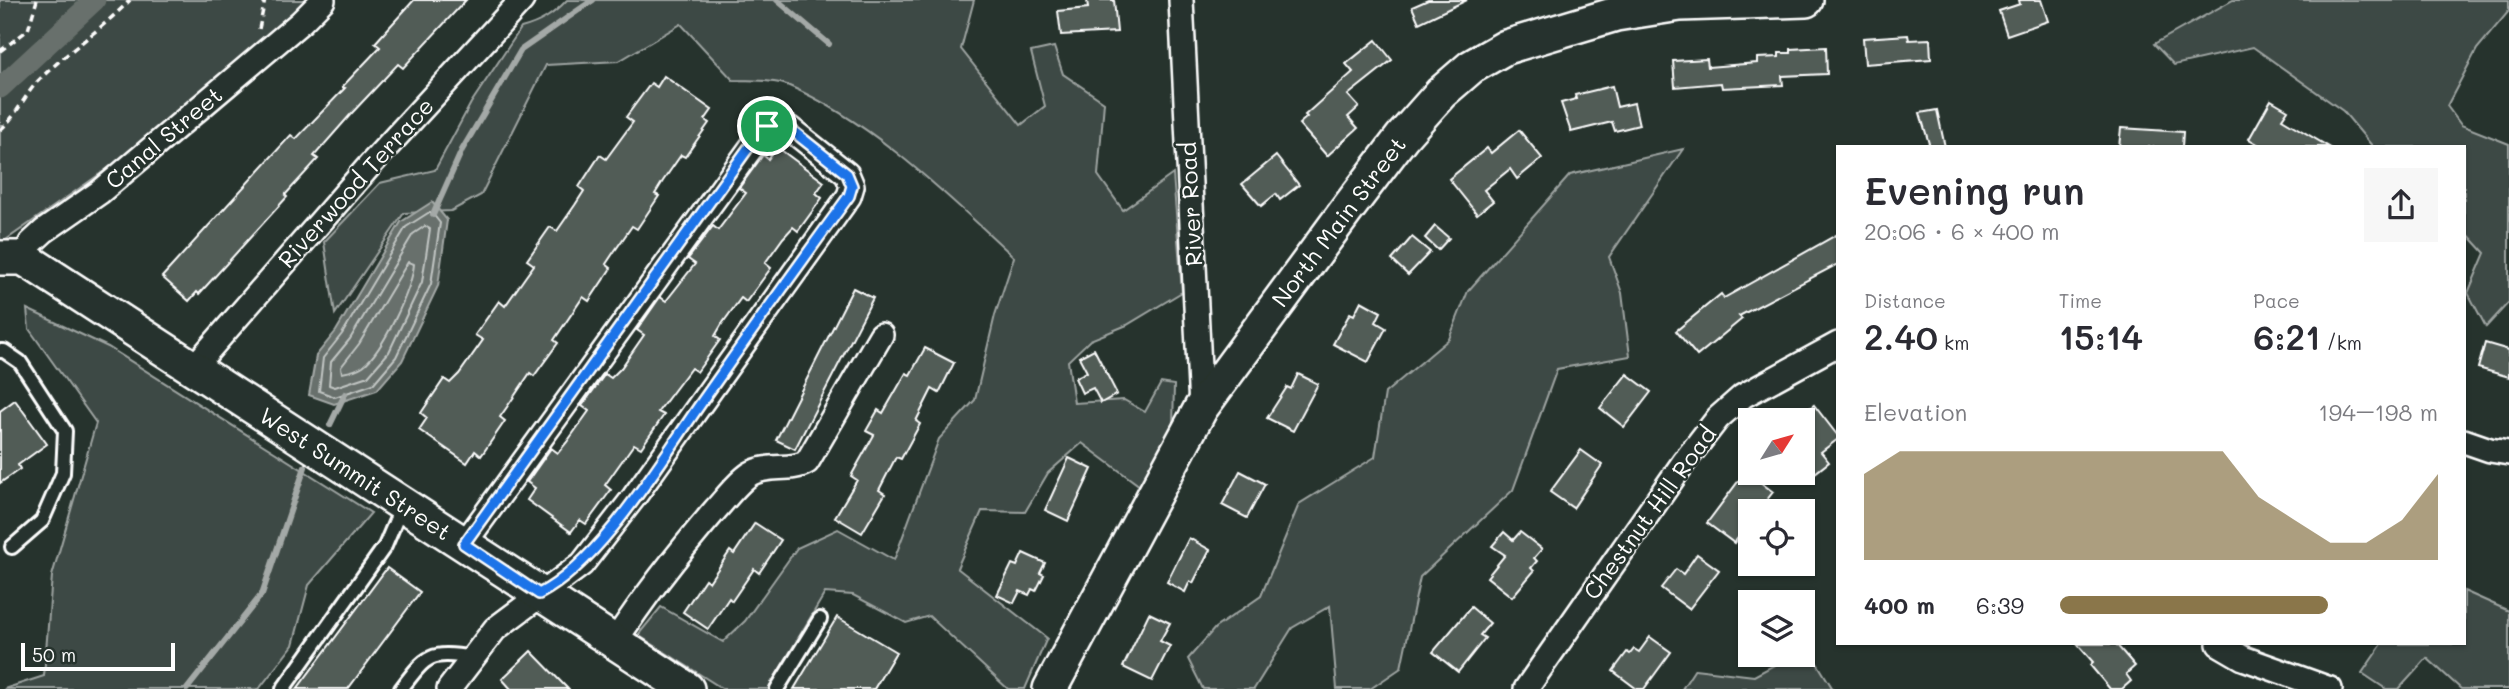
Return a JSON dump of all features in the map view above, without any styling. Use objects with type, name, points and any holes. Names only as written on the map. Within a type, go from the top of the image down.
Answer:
[{"type":"street","name":"Canal Street","points":[[11,258],[100,192],[301,22],[323,0]]},
{"type":"street","name":"Riverwood Terrace","points":[[192,368],[370,165],[522,0]]},
{"type":"street","name":"River Road","points":[[1181,0],[1201,408]]},
{"type":"street","name":"North Main Street","points":[[1050,689],[1201,408],[1402,137],[1441,93],[1471,68],[1506,47],[1616,14],[1680,4],[1806,0]]},
{"type":"street","points":[[449,689],[495,629],[582,564],[634,497],[849,196],[852,186],[847,174],[789,128],[778,124],[767,126],[749,147],[464,544]]},
{"type":"street","name":"West Summit Street","points":[[11,258],[192,368],[687,689]]},
{"type":"street","points":[[614,643],[644,597],[679,553],[751,473],[777,467],[798,468],[807,462],[881,335]]},
{"type":"street","name":"Chestnut Hill Road","points":[[1526,689],[1684,462],[1718,418],[1743,396],[1836,345]]},
{"type":"street","points":[[2466,442],[2509,453]]},
{"type":"street","points":[[2221,645],[2243,658],[2330,689]]},
{"type":"lane","points":[[0,351],[20,362],[65,431],[63,473],[42,521],[12,547]]},
{"type":"lane","points":[[283,689],[385,546],[402,506]]},
{"type":"lane","points":[[777,689],[820,619]]},
{"type":"lane","points":[[401,689],[422,662],[441,653],[473,658]]},
{"type":"path","points":[[0,51],[28,30],[37,0]]},
{"type":"path","points":[[0,131],[11,122],[33,87],[59,60],[115,16],[130,0]]},
{"type":"shaded area","points":[[0,0],[319,0],[224,87],[0,244]]},
{"type":"shaded area","points":[[567,0],[974,0],[961,49],[1021,125],[1045,106],[1031,52],[1054,47],[1063,74],[1104,102],[1098,175],[1123,210],[1173,174],[1182,292],[1127,325],[1090,340],[1068,361],[1074,403],[1124,400],[1145,412],[1161,383],[1174,385],[1173,427],[1140,486],[1082,443],[1048,473],[1025,512],[982,511],[957,568],[1047,638],[1025,689],[1008,689],[929,616],[906,623],[853,595],[825,593],[768,689],[723,689],[638,635],[661,607],[723,642],[745,621],[797,548],[838,529],[894,560],[939,439],[975,400],[995,315],[1014,257],[907,161],[849,118],[781,83],[733,80],[681,24],[619,61],[546,65],[481,195],[451,211],[404,213],[335,314],[324,242],[380,183],[435,170],[471,103],[521,28],[546,18]]},
{"type":"shaded area","points":[[2233,0],[2509,0],[2509,11],[2477,49],[2447,106],[2461,125],[2509,144],[2509,302],[2486,327],[2468,293],[2485,253],[2466,232],[2466,145],[2371,145],[2343,111],[2253,47],[2174,65],[2154,44]]},
{"type":"shaded area","points":[[1683,149],[1609,257],[1622,293],[1630,356],[1557,369],[1513,490],[1420,577],[1401,668],[1370,689],[1337,689],[1330,606],[1292,628],[1254,689],[1203,689],[1188,659],[1215,628],[1261,596],[1299,504],[1375,457],[1385,393],[1449,339],[1468,291],[1570,175]]},
{"type":"shaded area","points":[[27,309],[108,347],[371,513],[309,585],[293,645],[259,689],[4,689],[44,676],[52,576],[96,423],[29,329]]},
{"type":"shaded area","points":[[2466,592],[2509,611],[2509,689],[2461,689],[2427,658],[2399,689],[2386,689],[2362,673],[2381,645],[2466,645]]},
{"type":"shaded area","points":[[1815,660],[1833,689],[1682,689],[1695,669],[1754,676],[1771,667],[1815,667]]},
{"type":"water","points":[[432,202],[447,220],[438,286],[402,361],[377,390],[334,404],[309,395],[316,356],[336,331],[401,222]]},
{"type":"building","points":[[414,0],[466,0],[403,68],[398,64],[351,114],[314,156],[318,159],[285,195],[287,197],[199,294],[197,292],[189,301],[162,277],[291,135],[296,139],[345,88],[342,87],[380,47],[375,43]]},
{"type":"building","points":[[1087,0],[1114,0],[1117,32],[1061,35],[1058,11],[1088,8]]},
{"type":"building","points":[[1428,0],[1467,0],[1419,23],[1412,7]]},
{"type":"building","points":[[2019,0],[2041,0],[2048,21],[2007,35],[1999,11],[2020,4]]},
{"type":"building","points":[[1908,35],[1909,40],[1930,39],[1931,59],[1865,64],[1863,38]]},
{"type":"building","points":[[1376,40],[1392,60],[1348,95],[1359,107],[1348,117],[1358,128],[1327,156],[1299,124],[1307,117],[1305,115],[1353,72],[1346,64]]},
{"type":"building","points":[[1826,47],[1827,74],[1782,76],[1783,85],[1722,88],[1721,83],[1675,87],[1673,61],[1707,59],[1708,67],[1757,63],[1757,58],[1779,57],[1779,53],[1791,53],[1791,49]]},
{"type":"building","points":[[664,76],[712,110],[705,120],[709,123],[685,157],[681,155],[663,181],[655,194],[659,196],[637,229],[632,226],[614,252],[606,264],[611,268],[589,301],[583,297],[554,340],[558,343],[534,376],[530,373],[500,417],[505,421],[481,456],[475,451],[467,463],[419,430],[427,418],[421,413],[444,379],[450,383],[459,374],[483,340],[475,335],[499,301],[505,306],[534,265],[527,260],[550,227],[557,231],[584,191],[579,187],[600,155],[606,159],[633,122],[626,117],[651,83],[657,87]]},
{"type":"building","points":[[1612,86],[1617,107],[1634,103],[1639,125],[1615,131],[1612,122],[1571,132],[1561,103],[1576,99],[1575,95]]},
{"type":"building","points":[[2271,100],[2288,110],[2282,119],[2326,145],[2260,145],[2249,139]]},
{"type":"building","points":[[1937,110],[1945,145],[1929,145],[1920,113]]},
{"type":"building","points":[[2121,128],[2183,132],[2182,145],[2119,145]]},
{"type":"building","points":[[1519,130],[1542,158],[1517,179],[1510,169],[1484,190],[1493,201],[1477,214],[1449,179],[1487,148],[1491,153]]},
{"type":"building","points":[[777,147],[824,182],[816,193],[822,198],[798,231],[793,227],[783,238],[765,263],[771,268],[746,302],[741,298],[722,324],[715,336],[720,340],[697,372],[691,368],[658,412],[664,415],[641,448],[634,444],[605,485],[611,490],[586,524],[580,520],[571,532],[527,500],[535,488],[527,482],[551,448],[558,453],[567,442],[589,411],[582,406],[605,374],[611,378],[621,368],[644,335],[637,330],[660,297],[666,301],[695,264],[688,259],[713,226],[718,230],[746,193],[739,188],[763,155],[768,159]]},
{"type":"building","points":[[1276,156],[1299,185],[1280,200],[1276,194],[1261,206],[1242,184]]},
{"type":"building","points":[[1435,226],[1449,238],[1438,250],[1425,238]]},
{"type":"building","points":[[1836,235],[1836,265],[1739,316],[1742,319],[1697,356],[1676,331],[1721,294],[1724,298]]},
{"type":"building","points":[[1412,237],[1430,252],[1408,275],[1392,260]]},
{"type":"building","points":[[853,288],[873,298],[795,449],[776,440]]},
{"type":"building","points":[[1361,301],[1381,312],[1376,322],[1386,328],[1368,362],[1333,344],[1350,313],[1354,315]]},
{"type":"building","points":[[2485,343],[2509,350],[2509,377],[2478,368]]},
{"type":"building","points":[[925,348],[954,363],[939,393],[932,389],[916,421],[920,424],[901,459],[896,457],[879,490],[885,494],[862,533],[835,517],[857,480],[851,476],[874,435],[866,431],[878,410],[883,413],[906,373],[910,375]]},
{"type":"building","points":[[1094,349],[1117,394],[1101,403],[1093,388],[1082,393],[1075,378],[1087,372],[1079,357]]},
{"type":"building","points":[[1298,374],[1318,384],[1293,431],[1267,418],[1287,387],[1291,389]]},
{"type":"building","points":[[1627,374],[1651,392],[1624,427],[1600,408]]},
{"type":"building","points":[[15,400],[47,444],[18,465],[20,469],[0,483],[0,411]]},
{"type":"building","points":[[1814,405],[1836,433],[1836,441],[1821,452],[1829,462],[1815,473],[1815,408],[1810,408]]},
{"type":"building","points":[[1581,450],[1602,465],[1573,508],[1550,492]]},
{"type":"building","points":[[1069,458],[1092,469],[1068,521],[1045,510]]},
{"type":"building","points":[[1240,471],[1265,484],[1247,518],[1222,505]]},
{"type":"building","points":[[1738,482],[1738,485],[1764,485],[1773,492],[1767,499],[1738,499],[1738,538],[1734,543],[1707,523]]},
{"type":"building","points":[[755,523],[781,540],[759,573],[754,569],[732,601],[729,598],[708,629],[683,612],[705,579],[709,582],[730,551],[734,554]]},
{"type":"building","points":[[1504,532],[1513,540],[1520,532],[1542,549],[1534,558],[1537,561],[1531,568],[1534,571],[1512,597],[1487,577],[1505,555],[1492,546]]},
{"type":"building","points":[[1189,538],[1210,550],[1193,583],[1190,581],[1185,592],[1167,582]]},
{"type":"building","points":[[1023,553],[1045,563],[1040,573],[1044,575],[1036,591],[1032,589],[1029,595],[1020,591],[1014,603],[997,595],[1012,564],[1017,566]]},
{"type":"building","points":[[1697,554],[1719,570],[1689,609],[1661,588],[1676,569],[1683,574]]},
{"type":"building","points":[[387,568],[420,592],[348,689],[297,689]]},
{"type":"building","points":[[1471,607],[1490,623],[1480,635],[1485,638],[1458,672],[1433,652]]},
{"type":"building","points":[[1149,613],[1170,623],[1160,641],[1170,646],[1152,681],[1123,667]]},
{"type":"building","points":[[837,617],[896,652],[874,689],[794,689]]},
{"type":"building","points":[[1650,637],[1671,652],[1644,689],[1637,689],[1613,671],[1627,652],[1630,654],[1634,649],[1639,652]]},
{"type":"building","points":[[2078,645],[2117,645],[2135,666],[2126,674],[2131,681],[2122,689],[2110,689],[2090,665],[2093,662]]},
{"type":"building","points":[[531,651],[568,689],[511,689],[502,679]]},
{"type":"waterway","points":[[0,88],[95,0]]},
{"type":"waterway","points":[[433,215],[462,150],[521,50],[593,0]]},
{"type":"waterway","points":[[777,0],[829,44]]},
{"type":"waterway","points":[[330,425],[345,394]]},
{"type":"waterway","points":[[187,689],[262,594],[305,467]]},
{"type":"route","points":[[778,124],[789,128],[847,174],[852,186],[849,196],[634,497],[582,564],[539,594],[464,544],[749,147],[767,126],[778,124]]}]
